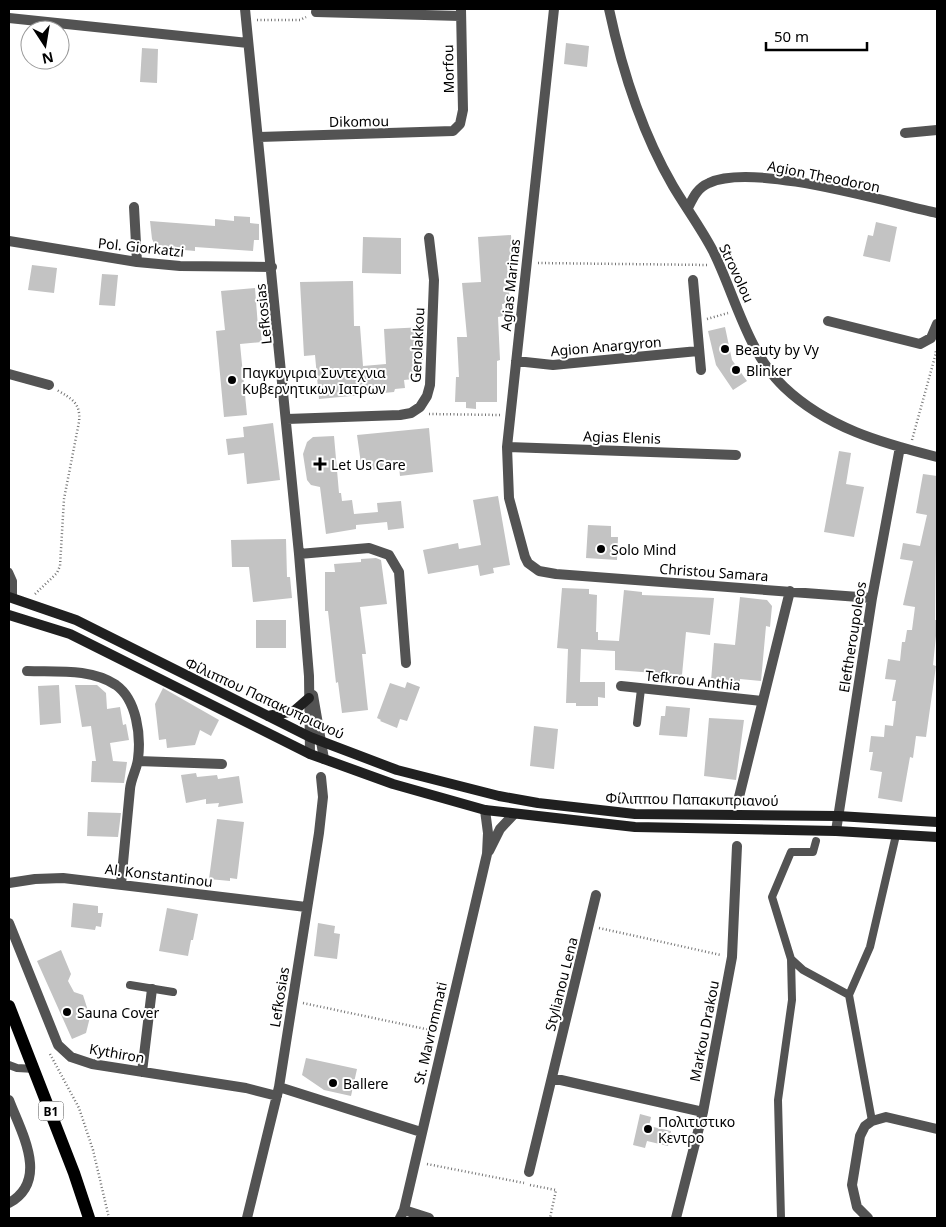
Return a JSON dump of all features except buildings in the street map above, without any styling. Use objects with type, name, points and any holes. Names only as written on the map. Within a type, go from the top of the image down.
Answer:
[{"type":"main road","name":"Φίλιππου Παπακυπριανού","points":[[11,598],[28,602],[76,620],[310,737],[397,770],[538,803],[635,814],[838,816],[937,822]]},
{"type":"main road","name":"Φίλιππου Παπακυπριανού","points":[[9,615],[70,634],[310,754],[393,784],[485,810],[635,827],[836,831],[937,837]]},
{"type":"main road","points":[[266,716],[294,711],[309,698]]},
{"type":"main road","name":"B1","points":[[9,1006],[35,1069],[89,1218]]},
{"type":"street","name":"Lefkosias","points":[[245,9],[299,554],[309,676],[310,754]]},
{"type":"street","name":"Agias Marinas","points":[[528,563],[509,498],[507,447],[554,9]]},
{"type":"street","name":"Strovolou","points":[[609,9],[622,62],[647,134],[673,186],[688,208],[719,265],[764,361],[785,387],[817,412],[838,424],[862,436],[937,457]]},
{"type":"street","points":[[316,12],[461,12]]},
{"type":"street","name":"Morfou","points":[[458,128],[463,110],[461,12]]},
{"type":"street","points":[[9,18],[248,42]]},
{"type":"street","name":"Dikomou","points":[[259,137],[443,133],[458,128]]},
{"type":"street","points":[[905,133],[937,130]]},
{"type":"street","name":"Agion Theodoron","points":[[688,208],[698,190],[707,184],[725,178],[752,177],[801,183],[937,213]]},
{"type":"street","points":[[134,207],[137,262]]},
{"type":"street","name":"Gerolakkou","points":[[420,407],[427,396],[431,378],[434,280],[429,238]]},
{"type":"street","name":"Pol. Giorkatzi","points":[[9,241],[137,262],[180,266],[272,267]]},
{"type":"street","points":[[693,280],[701,370]]},
{"type":"street","points":[[828,320],[913,343],[934,339],[937,324]]},
{"type":"street","name":"Agion Anargyron","points":[[516,361],[553,365],[698,351]]},
{"type":"street","points":[[9,374],[49,385]]},
{"type":"street","points":[[287,419],[400,415],[411,413],[420,407]]},
{"type":"street","name":"Agias Elenis","points":[[507,447],[736,455]]},
{"type":"street","name":"Eleftheroupoleos","points":[[836,831],[872,598],[905,449]]},
{"type":"street","points":[[299,554],[369,548],[389,554],[400,572],[406,663]]},
{"type":"street","name":"Christou Samara","points":[[528,563],[539,571],[556,574],[872,598]]},
{"type":"street","points":[[739,797],[790,591]]},
{"type":"street","points":[[27,671],[80,672],[93,675],[117,686],[127,696],[132,707],[138,736],[138,761],[130,784],[121,884]]},
{"type":"street","name":"Lefkosias","points":[[309,676],[324,759]]},
{"type":"street","name":"Tefkrou Anthia","points":[[621,686],[762,701]]},
{"type":"street","points":[[138,761],[222,764]]},
{"type":"street","name":"Lefkosias","points":[[247,1218],[278,1091],[319,833],[323,797],[321,777]]},
{"type":"street","name":"St. Mavrommati","points":[[402,1214],[487,854],[488,833],[485,810]]},
{"type":"street","name":"St. Mavrommati","points":[[487,854],[500,829],[514,814]]},
{"type":"street","name":"Markou Drakou","points":[[676,1218],[703,1112],[732,958],[737,846]]},
{"type":"street","name":"Al. Konstantinou","points":[[9,883],[35,878],[63,878],[306,907]]},
{"type":"street","name":"Stylianou Lena","points":[[529,1172],[596,895]]},
{"type":"street","name":"Kythiron","points":[[9,923],[52,1031],[62,1049],[71,1057],[84,1062],[142,1072],[278,1091],[421,1132]]},
{"type":"street","points":[[142,1072],[152,989]]},
{"type":"street","points":[[552,1078],[703,1112]]},
{"type":"street","points":[[9,1100],[30,1154],[31,1166],[24,1190],[9,1203]]},
{"type":"street","points":[[868,1218],[857,1207],[852,1185],[860,1136],[865,1126],[876,1119],[892,1117],[937,1129]]},
{"type":"street","points":[[402,1214],[429,1218]]},
{"type":"lane","points":[[9,572],[13,581],[11,598]]},
{"type":"lane","points":[[637,723],[641,689]]},
{"type":"lane","points":[[876,1119],[849,995],[870,947],[896,835]]},
{"type":"lane","points":[[781,1218],[778,1100],[792,1000],[791,960],[772,897],[791,852],[814,852],[816,841]]},
{"type":"lane","points":[[791,960],[804,970],[849,995]]},
{"type":"lane","points":[[130,985],[172,992]]},
{"type":"lane","points":[[9,1065],[17,1068],[35,1069]]},
{"type":"path","points":[[246,20],[300,20],[316,12]]},
{"type":"path","points":[[526,263],[719,265]]},
{"type":"path","points":[[696,322],[740,310]]},
{"type":"path","points":[[905,449],[936,353],[934,339]]},
{"type":"path","points":[[28,602],[57,573],[60,566],[64,499],[80,422],[80,411],[77,403],[49,385]]},
{"type":"path","points":[[420,407],[430,415],[510,415]]},
{"type":"path","points":[[589,926],[732,958]]},
{"type":"path","points":[[292,1000],[445,1033]]},
{"type":"path","points":[[48,1048],[79,1108],[93,1150],[110,1218]]},
{"type":"path","points":[[415,1161],[556,1190],[550,1218]]},
{"type":"place","name":"Beauty by Vy","points":[[725,349]]},
{"type":"place","name":"Blinker","points":[[736,370]]},
{"type":"place","name":"Παγκυγιρια Συντεχνια Κυβερνητικων Ιατρων","points":[[232,380]]},
{"type":"place","name":"Let Us Care","points":[[320,464]]},
{"type":"place","name":"Solo Mind","points":[[601,549]]},
{"type":"place","name":"Sauna Cover","points":[[67,1012]]},
{"type":"place","name":"Ballere","points":[[333,1083]]},
{"type":"place","name":"Πολιτιστικο Κεντρο","points":[[648,1129]]}]
